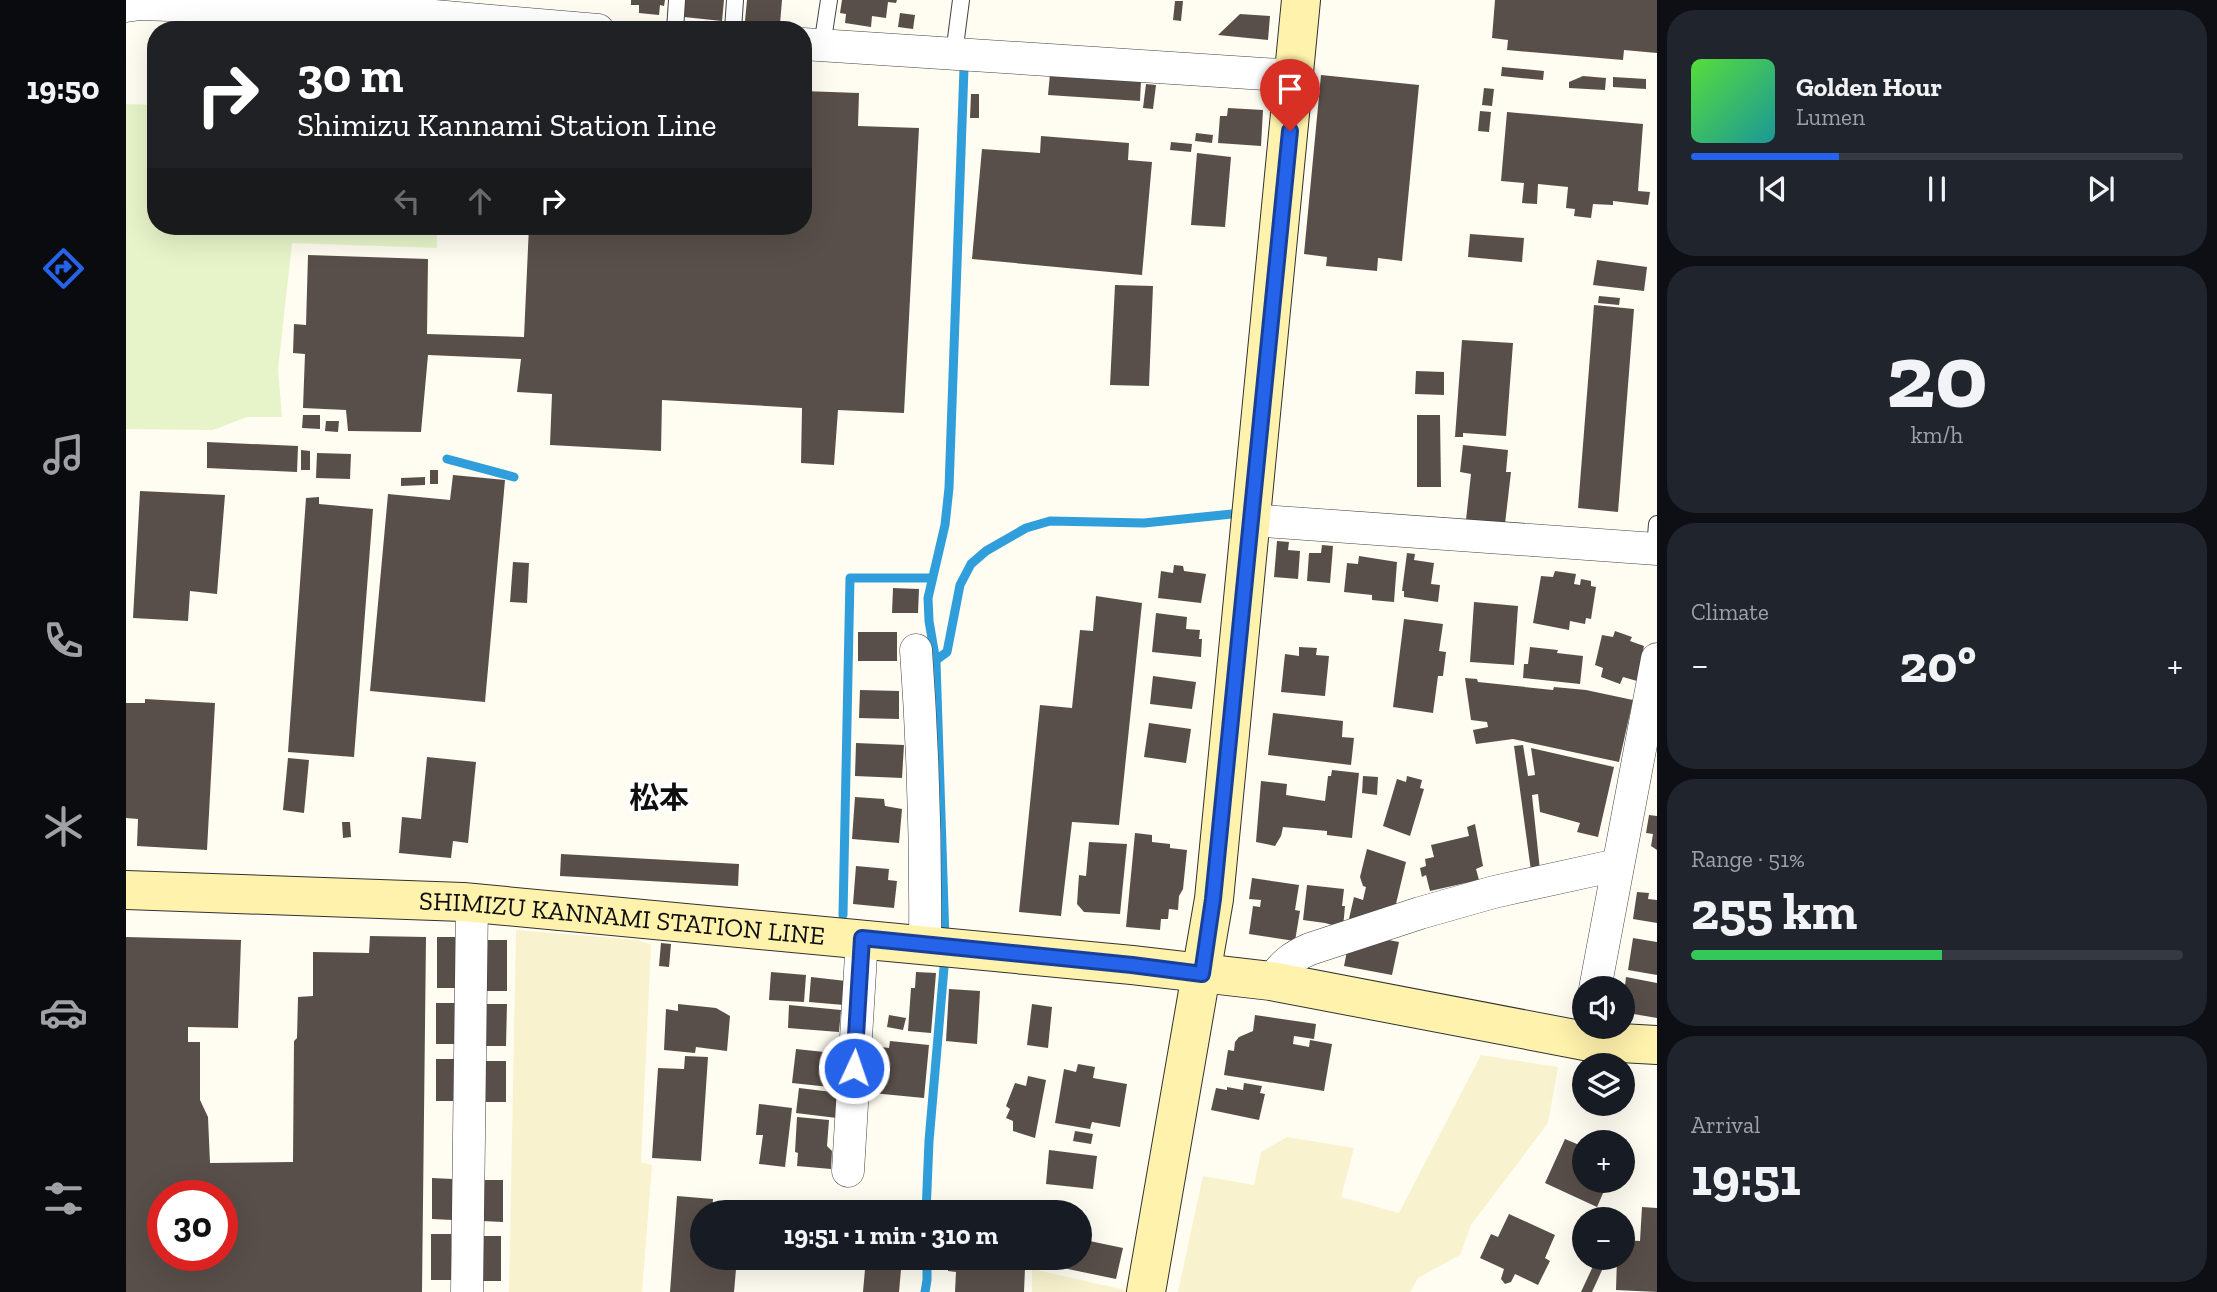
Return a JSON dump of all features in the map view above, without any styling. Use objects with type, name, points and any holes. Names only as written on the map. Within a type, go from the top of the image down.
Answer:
[{"type":"main road","points":[[1146,1292],[1213,899],[1301,0]]},
{"type":"main road","name":"SHIMIZU KANNAMI STATION LINE","points":[[126,890],[472,902],[925,944],[1271,981],[1572,1031]]},
{"type":"main road","name":"SHIMIZU KANNAMI STATION LINE","points":[[1619,1039],[1657,1045]]},
{"type":"street","points":[[126,6],[140,4],[400,13],[493,21]]},
{"type":"street","points":[[813,45],[1295,76]]},
{"type":"street","points":[[1250,520],[1656,541]]},
{"type":"street","points":[[916,650],[925,852],[925,944]]},
{"type":"street","points":[[1597,976],[1657,659]]},
{"type":"street","points":[[1271,981],[1283,964],[1293,956],[1310,949],[1493,892],[1617,864]]},
{"type":"street","points":[[467,1292],[472,902]]},
{"type":"street","points":[[848,1171],[862,938]]},
{"type":"lane","points":[[676,21],[677,0]]},
{"type":"lane","points":[[734,21],[735,0]]},
{"type":"lane","points":[[813,45],[829,0]]},
{"type":"lane","points":[[954,54],[961,0]]},
{"type":"shaded area","points":[[516,930],[639,940],[651,945],[641,1162],[652,1165],[642,1292],[509,1292]]},
{"type":"shaded area","points":[[1481,1055],[1558,1067],[1548,1123],[1471,1225],[1460,1255],[1418,1278],[1410,1292],[1178,1292],[1203,1176],[1254,1185],[1261,1152],[1287,1137],[1354,1148],[1341,1197],[1399,1213]]},
{"type":"shaded area","points":[[1032,1270],[1129,1291],[1129,1292],[1032,1292]]},
{"type":"green space","points":[[126,104],[147,105],[147,235],[437,235],[437,248],[292,243],[278,369],[282,417],[247,417],[213,430],[126,429]]},
{"type":"building","points":[[631,0],[665,0],[664,6],[660,5],[659,15],[639,13],[639,5],[631,5]]},
{"type":"building","points":[[685,0],[724,0],[722,21],[684,17]]},
{"type":"building","points":[[747,0],[782,0],[780,21],[745,21]]},
{"type":"building","points":[[842,0],[897,0],[896,3],[888,2],[886,18],[872,16],[871,27],[845,23],[846,14],[840,13]]},
{"type":"building","points":[[1495,0],[1657,0],[1657,53],[1624,50],[1623,60],[1507,50],[1508,40],[1492,38]]},
{"type":"building","points":[[1175,1],[1183,1],[1181,21],[1173,20]]},
{"type":"building","points":[[900,13],[915,15],[913,29],[898,27]]},
{"type":"building","points":[[1240,14],[1270,16],[1268,40],[1218,35]]},
{"type":"building","points":[[1502,67],[1544,71],[1543,80],[1501,76]]},
{"type":"building","points":[[1050,74],[1141,80],[1140,101],[1048,95]]},
{"type":"building","points":[[1321,75],[1419,85],[1402,261],[1378,258],[1377,271],[1326,266],[1327,257],[1304,254]]},
{"type":"building","points":[[1583,76],[1606,78],[1605,90],[1569,88],[1569,82]]},
{"type":"building","points":[[1613,77],[1646,79],[1646,89],[1613,87]]},
{"type":"building","points":[[1146,84],[1156,85],[1153,109],[1143,108]]},
{"type":"building","points":[[1484,88],[1494,89],[1492,106],[1482,105]]},
{"type":"building","points":[[812,91],[859,93],[858,126],[919,128],[904,413],[838,410],[834,465],[801,463],[802,408],[662,400],[661,451],[550,445],[552,394],[517,392],[521,359],[428,355],[421,432],[348,431],[346,410],[303,408],[305,354],[293,353],[294,324],[306,325],[308,255],[428,259],[427,334],[524,337],[529,235],[812,235]]},
{"type":"building","points":[[971,94],[979,94],[979,118],[970,118]]},
{"type":"building","points":[[1228,108],[1263,110],[1261,146],[1218,143],[1220,116],[1227,116]]},
{"type":"building","points":[[1480,111],[1491,112],[1489,132],[1478,131]]},
{"type":"building","points":[[1507,112],[1643,124],[1638,191],[1650,192],[1648,205],[1613,201],[1613,205],[1593,204],[1591,218],[1574,216],[1575,209],[1566,208],[1568,187],[1538,184],[1537,204],[1522,203],[1524,183],[1501,181]]},
{"type":"building","points":[[1196,133],[1213,135],[1212,143],[1195,141]]},
{"type":"building","points":[[1041,136],[1129,143],[1128,160],[1152,162],[1142,275],[972,259],[982,149],[1040,153]]},
{"type":"building","points":[[1171,142],[1192,144],[1191,152],[1170,150]]},
{"type":"building","points":[[1197,153],[1231,157],[1225,227],[1191,225]]},
{"type":"building","points":[[1470,234],[1524,238],[1522,262],[1468,257]]},
{"type":"building","points":[[1597,260],[1647,267],[1644,291],[1593,285]]},
{"type":"building","points":[[1115,285],[1153,286],[1149,386],[1110,385]]},
{"type":"building","points":[[1599,296],[1620,298],[1619,305],[1598,303]]},
{"type":"building","points":[[1594,305],[1634,309],[1618,512],[1578,508]]},
{"type":"building","points":[[1462,340],[1513,343],[1506,436],[1463,433],[1463,437],[1455,437]]},
{"type":"building","points":[[1416,371],[1444,372],[1444,395],[1415,394]]},
{"type":"building","points":[[303,415],[320,415],[320,429],[302,428]]},
{"type":"building","points":[[1417,415],[1440,415],[1441,487],[1417,487]]},
{"type":"building","points":[[326,421],[339,421],[338,432],[325,431]]},
{"type":"building","points":[[207,442],[298,446],[297,472],[207,468]]},
{"type":"building","points":[[1463,445],[1508,450],[1506,472],[1511,472],[1505,524],[1466,520],[1471,474],[1460,472]]},
{"type":"building","points":[[301,450],[310,451],[310,470],[301,470]]},
{"type":"building","points":[[317,453],[351,454],[350,479],[316,478]]},
{"type":"building","points":[[430,470],[438,470],[438,484],[430,484]]},
{"type":"building","points":[[453,475],[505,480],[485,702],[370,691],[388,494],[450,500]]},
{"type":"building","points":[[425,477],[425,485],[401,486],[401,478]]},
{"type":"building","points":[[140,491],[225,495],[217,594],[190,591],[188,621],[133,618]]},
{"type":"building","points":[[319,497],[319,504],[373,509],[354,757],[288,752],[306,498]]},
{"type":"building","points":[[1277,541],[1289,542],[1288,550],[1300,551],[1298,579],[1274,577]]},
{"type":"building","points":[[1322,545],[1333,546],[1330,583],[1307,581],[1309,553],[1321,553]]},
{"type":"building","points":[[1407,553],[1415,554],[1414,560],[1434,563],[1431,584],[1440,585],[1438,602],[1404,597],[1402,591]]},
{"type":"building","points":[[1359,556],[1397,562],[1394,602],[1372,600],[1372,595],[1344,592],[1347,563],[1358,564]]},
{"type":"building","points":[[513,562],[529,563],[527,603],[510,602]]},
{"type":"building","points":[[1174,565],[1183,566],[1184,571],[1206,574],[1201,603],[1158,598],[1161,571],[1173,573]]},
{"type":"building","points":[[1555,571],[1576,574],[1574,584],[1580,585],[1581,579],[1591,581],[1591,586],[1596,587],[1591,619],[1586,618],[1585,624],[1570,621],[1569,630],[1533,623],[1541,576],[1553,577]]},
{"type":"building","points":[[893,588],[919,589],[918,613],[892,613]]},
{"type":"building","points":[[1096,596],[1142,603],[1119,825],[1072,822],[1061,916],[1019,912],[1040,705],[1072,708],[1080,630],[1093,631]]},
{"type":"building","points":[[1474,602],[1518,606],[1514,665],[1470,662]]},
{"type":"building","points":[[1156,613],[1187,617],[1186,629],[1200,630],[1201,657],[1152,652]]},
{"type":"building","points":[[1404,619],[1443,624],[1439,651],[1446,652],[1443,676],[1438,676],[1433,713],[1393,707]]},
{"type":"building","points":[[1615,631],[1632,637],[1630,641],[1644,646],[1637,681],[1623,677],[1620,684],[1601,677],[1603,668],[1595,665],[1602,635],[1613,637]]},
{"type":"building","points":[[858,632],[897,632],[897,661],[858,661]]},
{"type":"building","points":[[1299,647],[1317,648],[1316,655],[1329,656],[1325,696],[1281,692],[1285,654],[1299,656]]},
{"type":"building","points":[[1530,647],[1583,656],[1580,684],[1523,678],[1524,664],[1528,664]]},
{"type":"building","points":[[1153,676],[1196,682],[1192,709],[1150,704]]},
{"type":"building","points":[[1465,678],[1477,679],[1478,682],[1553,690],[1554,687],[1586,690],[1633,700],[1619,762],[1513,739],[1476,744],[1473,730],[1488,727],[1487,722],[1471,720]]},
{"type":"building","points":[[860,690],[899,691],[899,719],[859,718]]},
{"type":"building","points":[[145,699],[215,703],[207,850],[137,846],[138,819],[126,818],[126,703],[145,703]]},
{"type":"building","points":[[1273,713],[1343,721],[1342,737],[1354,738],[1351,765],[1268,755]]},
{"type":"building","points":[[1149,723],[1191,729],[1186,763],[1144,757]]},
{"type":"building","points":[[856,743],[904,745],[902,778],[855,776]]},
{"type":"building","points":[[1523,745],[1528,776],[1535,775],[1531,748],[1614,767],[1598,837],[1577,832],[1580,823],[1540,812],[1538,794],[1532,795],[1540,870],[1531,871],[1514,746]]},
{"type":"building","points":[[427,757],[476,762],[468,843],[453,841],[451,858],[399,853],[402,817],[421,819]]},
{"type":"building","points":[[288,758],[309,760],[304,813],[283,810]]},
{"type":"building","points":[[1332,770],[1359,773],[1352,838],[1327,835],[1327,831],[1283,827],[1275,846],[1256,842],[1261,781],[1287,784],[1286,795],[1325,801],[1328,776],[1331,776]]},
{"type":"building","points":[[1363,776],[1378,777],[1377,795],[1362,793]]},
{"type":"building","points":[[1407,776],[1422,780],[1420,788],[1424,789],[1410,836],[1383,826],[1397,779],[1406,782]]},
{"type":"building","points":[[855,797],[884,799],[885,806],[902,809],[899,843],[852,839]]},
{"type":"building","points":[[1649,815],[1657,816],[1657,850],[1651,846],[1653,834],[1646,833]]},
{"type":"building","points":[[342,822],[350,822],[351,837],[343,838]]},
{"type":"building","points":[[1475,824],[1483,866],[1476,869],[1479,880],[1430,891],[1426,875],[1422,877],[1420,868],[1426,866],[1425,859],[1434,857],[1431,845],[1469,836],[1467,827]]},
{"type":"building","points":[[1135,833],[1152,835],[1152,842],[1170,844],[1170,848],[1187,850],[1178,910],[1169,909],[1168,919],[1161,919],[1160,930],[1126,927]]},
{"type":"building","points":[[1089,842],[1127,844],[1120,914],[1084,912],[1077,904],[1079,875],[1086,876]]},
{"type":"building","points":[[1367,849],[1406,862],[1394,912],[1348,923],[1354,897],[1363,900],[1366,887],[1360,877]]},
{"type":"building","points":[[561,854],[739,864],[738,886],[560,876]]},
{"type":"building","points":[[856,866],[889,869],[888,880],[897,881],[894,908],[853,904]]},
{"type":"building","points":[[1252,878],[1299,885],[1295,910],[1300,911],[1295,941],[1249,934],[1253,906],[1260,907],[1261,900],[1249,899]]},
{"type":"building","points":[[1307,885],[1344,889],[1343,928],[1303,920]]},
{"type":"building","points":[[1637,892],[1649,893],[1648,899],[1657,900],[1657,923],[1633,919]]},
{"type":"building","points":[[370,936],[426,937],[422,1292],[126,1292],[126,937],[241,940],[238,1028],[188,1027],[188,1042],[200,1042],[200,1100],[208,1117],[210,1163],[293,1162],[294,1041],[297,1038],[298,997],[313,996],[313,952],[369,953]]},
{"type":"building","points":[[437,937],[457,937],[457,988],[437,988]]},
{"type":"building","points":[[1378,938],[1399,942],[1392,975],[1344,966],[1347,951],[1368,943],[1376,945]]},
{"type":"building","points":[[1633,938],[1657,942],[1657,975],[1628,970]]},
{"type":"building","points":[[487,940],[507,940],[507,991],[487,991]]},
{"type":"building","points":[[661,943],[671,944],[669,967],[659,966]]},
{"type":"building","points":[[771,972],[806,975],[804,1002],[769,1000]]},
{"type":"building","points":[[916,972],[936,973],[931,1033],[908,1031],[911,988],[915,988]]},
{"type":"building","points":[[811,977],[846,981],[844,1005],[809,1002]]},
{"type":"building","points":[[1635,979],[1657,983],[1657,1018],[1635,1014]]},
{"type":"building","points":[[949,989],[980,991],[977,1044],[946,1041]]},
{"type":"building","points":[[436,1003],[456,1003],[456,1044],[436,1044]]},
{"type":"building","points":[[486,1004],[507,1004],[506,1046],[485,1046]]},
{"type":"building","points":[[678,1004],[716,1008],[730,1016],[727,1051],[696,1047],[695,1053],[664,1050],[666,1009],[678,1011]]},
{"type":"building","points":[[1032,1004],[1052,1007],[1048,1048],[1027,1045]]},
{"type":"building","points":[[789,1005],[841,1010],[839,1032],[788,1028]]},
{"type":"building","points":[[889,1015],[906,1018],[903,1030],[887,1027]]},
{"type":"building","points":[[1255,1015],[1316,1024],[1314,1039],[1294,1036],[1293,1044],[1309,1047],[1310,1040],[1332,1044],[1324,1091],[1224,1075],[1228,1050],[1234,1051],[1239,1037],[1253,1031]]},
{"type":"building","points":[[890,1041],[929,1045],[924,1098],[862,1092],[866,1051],[880,1052],[881,1047],[889,1048]]},
{"type":"building","points":[[796,1049],[843,1054],[839,1088],[792,1083]]},
{"type":"building","points":[[685,1056],[708,1057],[701,1161],[652,1158],[658,1068],[684,1069]]},
{"type":"building","points":[[436,1059],[456,1059],[456,1101],[436,1101]]},
{"type":"building","points":[[485,1061],[506,1061],[506,1102],[485,1102]]},
{"type":"building","points":[[1078,1064],[1095,1067],[1093,1078],[1127,1084],[1120,1127],[1092,1122],[1090,1129],[1055,1123],[1064,1069],[1076,1072]]},
{"type":"building","points":[[1028,1076],[1046,1080],[1035,1138],[1013,1131],[1013,1121],[1006,1118],[1010,1109],[1006,1106],[1015,1083],[1026,1086]]},
{"type":"building","points":[[1244,1083],[1262,1086],[1260,1093],[1265,1094],[1259,1120],[1211,1110],[1216,1088],[1243,1090]]},
{"type":"building","points":[[799,1088],[840,1093],[837,1118],[796,1113]]},
{"type":"building","points":[[759,1104],[792,1108],[785,1167],[759,1164],[763,1135],[756,1135]]},
{"type":"building","points":[[797,1117],[829,1120],[827,1146],[832,1151],[831,1169],[797,1166]]},
{"type":"building","points":[[1075,1131],[1093,1134],[1091,1144],[1073,1141]]},
{"type":"building","points":[[1565,1139],[1572,1142],[1572,1193],[1603,1193],[1597,1207],[1545,1183]]},
{"type":"building","points":[[1049,1150],[1097,1156],[1093,1189],[1046,1184]]},
{"type":"building","points":[[432,1178],[453,1179],[453,1220],[432,1219]]},
{"type":"building","points":[[482,1180],[503,1180],[503,1222],[482,1221]]},
{"type":"building","points":[[677,1196],[713,1199],[690,1200],[690,1270],[736,1270],[734,1292],[670,1292]]},
{"type":"building","points":[[1642,1207],[1657,1208],[1657,1292],[1616,1290],[1617,1270],[1635,1270],[1635,1241],[1640,1241]]},
{"type":"building","points":[[1509,1214],[1555,1235],[1545,1258],[1550,1261],[1538,1285],[1515,1274],[1511,1282],[1505,1284],[1501,1279],[1504,1269],[1480,1258],[1491,1234],[1498,1237]]},
{"type":"building","points":[[431,1234],[451,1234],[451,1280],[431,1280]]},
{"type":"building","points":[[481,1236],[501,1236],[501,1281],[480,1281]]},
{"type":"building","points":[[1092,1242],[1123,1248],[1116,1279],[1073,1270],[1092,1270]]},
{"type":"building","points":[[865,1270],[901,1270],[899,1292],[863,1292]]},
{"type":"building","points":[[1025,1270],[1024,1292],[955,1292],[956,1272],[948,1271]]},
{"type":"building","points":[[1591,1270],[1602,1270],[1592,1292],[1581,1292]]},
{"type":"waterway","points":[[945,939],[936,662],[928,598],[945,525],[949,488],[964,68]]},
{"type":"waterway","points":[[447,459],[514,477]]},
{"type":"waterway","points":[[936,660],[947,652],[960,585],[971,564],[986,551],[1026,528],[1050,521],[1144,523],[1232,514]]},
{"type":"waterway","points":[[843,915],[850,578],[932,578]]},
{"type":"waterway","points":[[927,1200],[945,956]]},
{"type":"waterway","points":[[925,1292],[927,1270]]},
{"type":"district","name":"松本","points":[[659,798]]},
{"type":"route","points":[[854,1068],[862,938],[1202,974],[1213,899],[1290,131]]}]
